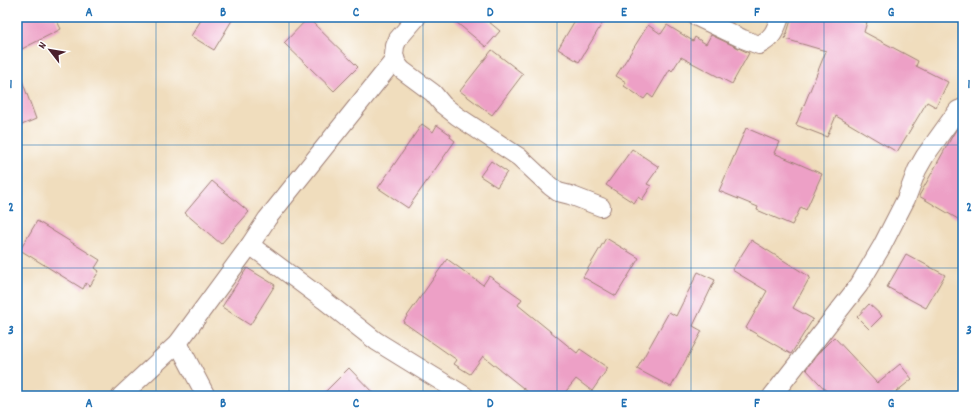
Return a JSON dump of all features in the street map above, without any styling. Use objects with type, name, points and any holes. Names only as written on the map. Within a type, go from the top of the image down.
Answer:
[{"type":"street","points":[[416,17],[398,39],[395,46],[395,59],[402,70],[433,93],[443,105],[456,116],[519,157],[558,192],[601,207]]},
{"type":"street","points":[[697,17],[759,45],[767,41],[773,35],[780,17]]},
{"type":"street","points":[[121,396],[178,343],[250,245],[267,219],[395,59]]},
{"type":"street","points":[[772,396],[859,284],[882,246],[906,199],[917,170],[925,156],[958,110],[963,108]]},
{"type":"street","points":[[250,245],[376,341],[465,396]]},
{"type":"street","points":[[178,343],[206,396]]},
{"type":"building","points":[[17,17],[55,17],[61,29],[22,49],[17,38]]},
{"type":"building","points":[[203,17],[234,17],[214,50],[191,36]]},
{"type":"building","points":[[450,17],[483,17],[500,31],[486,47]]},
{"type":"building","points":[[577,17],[606,17],[579,62],[558,49]]},
{"type":"building","points":[[792,17],[850,17],[867,22],[864,32],[918,61],[916,66],[948,82],[936,107],[927,102],[897,152],[836,116],[827,137],[796,125],[826,51],[785,39]]},
{"type":"building","points":[[308,18],[358,67],[334,91],[284,43]]},
{"type":"building","points":[[648,25],[661,34],[667,25],[693,41],[695,37],[706,44],[711,35],[749,53],[732,84],[681,57],[672,71],[670,69],[653,98],[648,94],[644,99],[624,86],[626,82],[616,76]]},
{"type":"building","points":[[492,50],[523,74],[492,115],[460,91]]},
{"type":"building","points":[[17,72],[19,72],[36,119],[17,127]]},
{"type":"building","points":[[963,121],[963,222],[919,196],[954,133]]},
{"type":"building","points":[[422,124],[433,132],[437,125],[451,135],[450,137],[455,141],[408,208],[378,188]]},
{"type":"building","points":[[746,128],[779,142],[774,153],[822,174],[806,210],[801,207],[792,225],[757,210],[758,207],[719,191]]},
{"type":"building","points":[[632,149],[659,167],[647,184],[651,186],[642,200],[638,197],[634,203],[606,185]]},
{"type":"building","points":[[491,161],[507,172],[497,187],[480,176]]},
{"type":"building","points":[[212,181],[249,212],[221,244],[185,213]]},
{"type":"building","points":[[37,221],[100,260],[95,268],[99,271],[90,286],[86,283],[83,289],[20,250]]},
{"type":"building","points":[[606,238],[639,258],[616,296],[583,277]]},
{"type":"building","points":[[751,240],[810,277],[793,308],[813,319],[791,354],[746,328],[767,291],[732,270]]},
{"type":"building","points":[[906,254],[945,275],[926,308],[887,287]]},
{"type":"building","points":[[447,259],[483,285],[489,276],[522,299],[518,305],[577,353],[580,349],[608,368],[592,391],[576,379],[562,396],[533,396],[483,356],[470,374],[454,364],[457,360],[403,322]]},
{"type":"building","points":[[247,268],[275,285],[250,325],[222,307]]},
{"type":"building","points":[[698,272],[715,280],[693,326],[702,331],[671,387],[637,369],[669,312],[676,316]]},
{"type":"building","points":[[869,304],[882,316],[869,329],[857,317]]},
{"type":"building","points":[[834,337],[877,383],[900,364],[912,379],[891,396],[831,396],[806,369],[821,350]]},
{"type":"building","points":[[349,368],[376,396],[321,396]]}]
